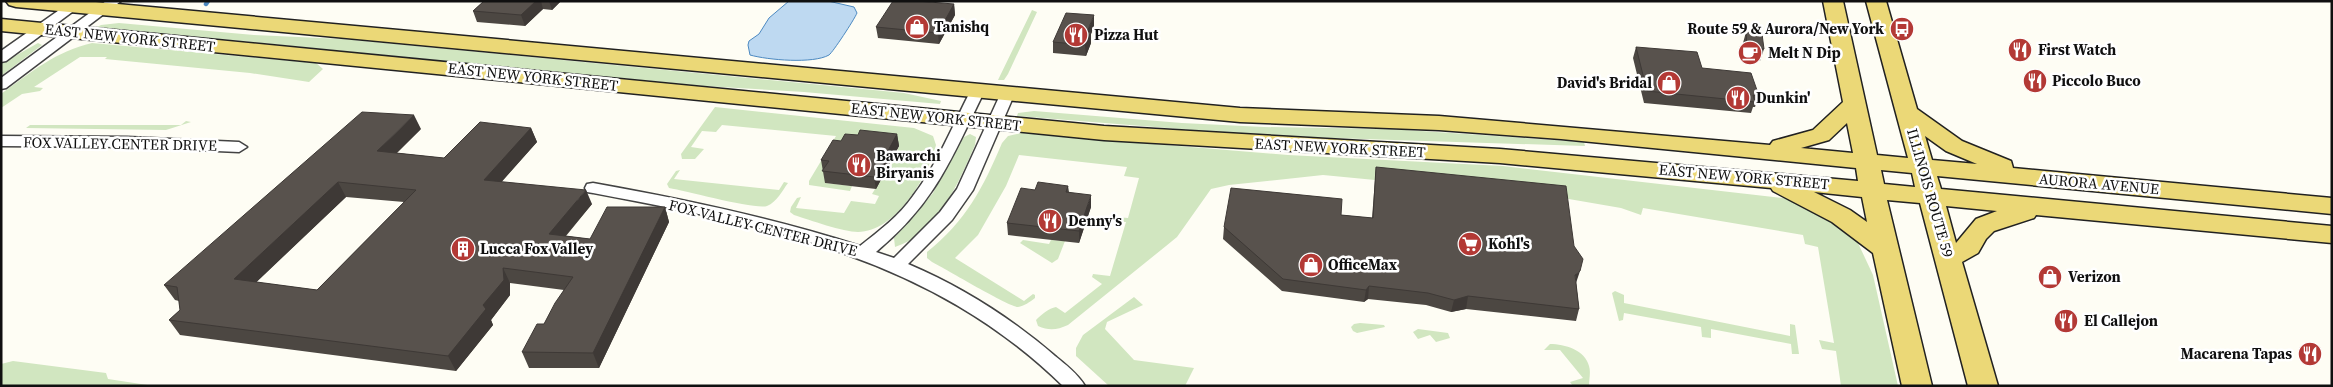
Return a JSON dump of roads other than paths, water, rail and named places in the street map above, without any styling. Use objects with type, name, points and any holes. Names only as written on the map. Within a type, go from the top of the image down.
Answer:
[{"type":"main road","name":"EAST NEW YORK STREET","points":[[16,1],[110,5],[1007,95],[1240,115],[1495,126],[1866,160]]},
{"type":"main road","points":[[1833,1],[1885,249],[1917,386]]},
{"type":"main road","name":"ILLINOIS ROUTE 59","points":[[1876,1],[1983,386]]},
{"type":"main road","name":"EAST NEW YORK STREET","points":[[1,25],[1193,140],[1482,155],[1872,189]]},
{"type":"main road","points":[[1764,151],[1821,135],[1854,104]]},
{"type":"main road","points":[[1907,112],[1954,146],[2029,178]]},
{"type":"main road","name":"AURORA AVENUE","points":[[1866,160],[2029,178],[2332,206]]},
{"type":"main road","points":[[1768,180],[1841,216],[1885,249]]},
{"type":"main road","name":"AURORA AVENUE","points":[[1872,189],[2332,234]]},
{"type":"main road","points":[[1948,258],[1969,247],[1975,232],[1991,220],[2041,207]]},
{"type":"street","points":[[1,58],[77,4]]},
{"type":"street","points":[[1,85],[110,5]]},
{"type":"street","points":[[863,253],[907,214],[919,199],[977,92]]},
{"type":"street","points":[[897,266],[946,216],[964,190],[1007,95]]},
{"type":"street","name":"FOX VALLEY CENTER DRIVE","points":[[1,141],[127,142],[239,147]]},
{"type":"street","name":"FOX VALLEY CENTER DRIVE","points":[[593,188],[749,222],[863,253],[897,266],[930,281],[1005,328],[1053,364],[1075,386]]},
{"type":"water","points":[[789,1],[828,1],[854,7],[857,13],[835,48],[829,55],[822,58],[812,60],[779,60],[750,55],[749,41],[759,34],[769,18]]},
{"type":"place","name":"Tanishq","points":[[917,27]]},
{"type":"place","name":"Route 59 & Aurora/New York","points":[[1902,29]]},
{"type":"place","name":"Pizza Hut","points":[[1076,35]]},
{"type":"place","name":"First Watch","points":[[2020,50]]},
{"type":"place","name":"Melt N Dip","points":[[1750,53]]},
{"type":"place","name":"Piccolo Buco","points":[[2035,81]]},
{"type":"place","name":"David's Bridal","points":[[1669,83]]},
{"type":"place","name":"Dunkin'","points":[[1738,98]]},
{"type":"place","name":"Bawarchi Biryanis","points":[[859,165]]},
{"type":"place","name":"Denny's","points":[[1050,221]]},
{"type":"place","name":"Kohl's","points":[[1470,244]]},
{"type":"place","name":"Lucca Fox Valley","points":[[463,249]]},
{"type":"place","name":"OfficeMax","points":[[1311,265]]},
{"type":"place","name":"Verizon","points":[[2050,277]]},
{"type":"place","name":"El Callejon","points":[[2066,321]]},
{"type":"place","name":"Macarena Tapas","points":[[2310,354]]}]
